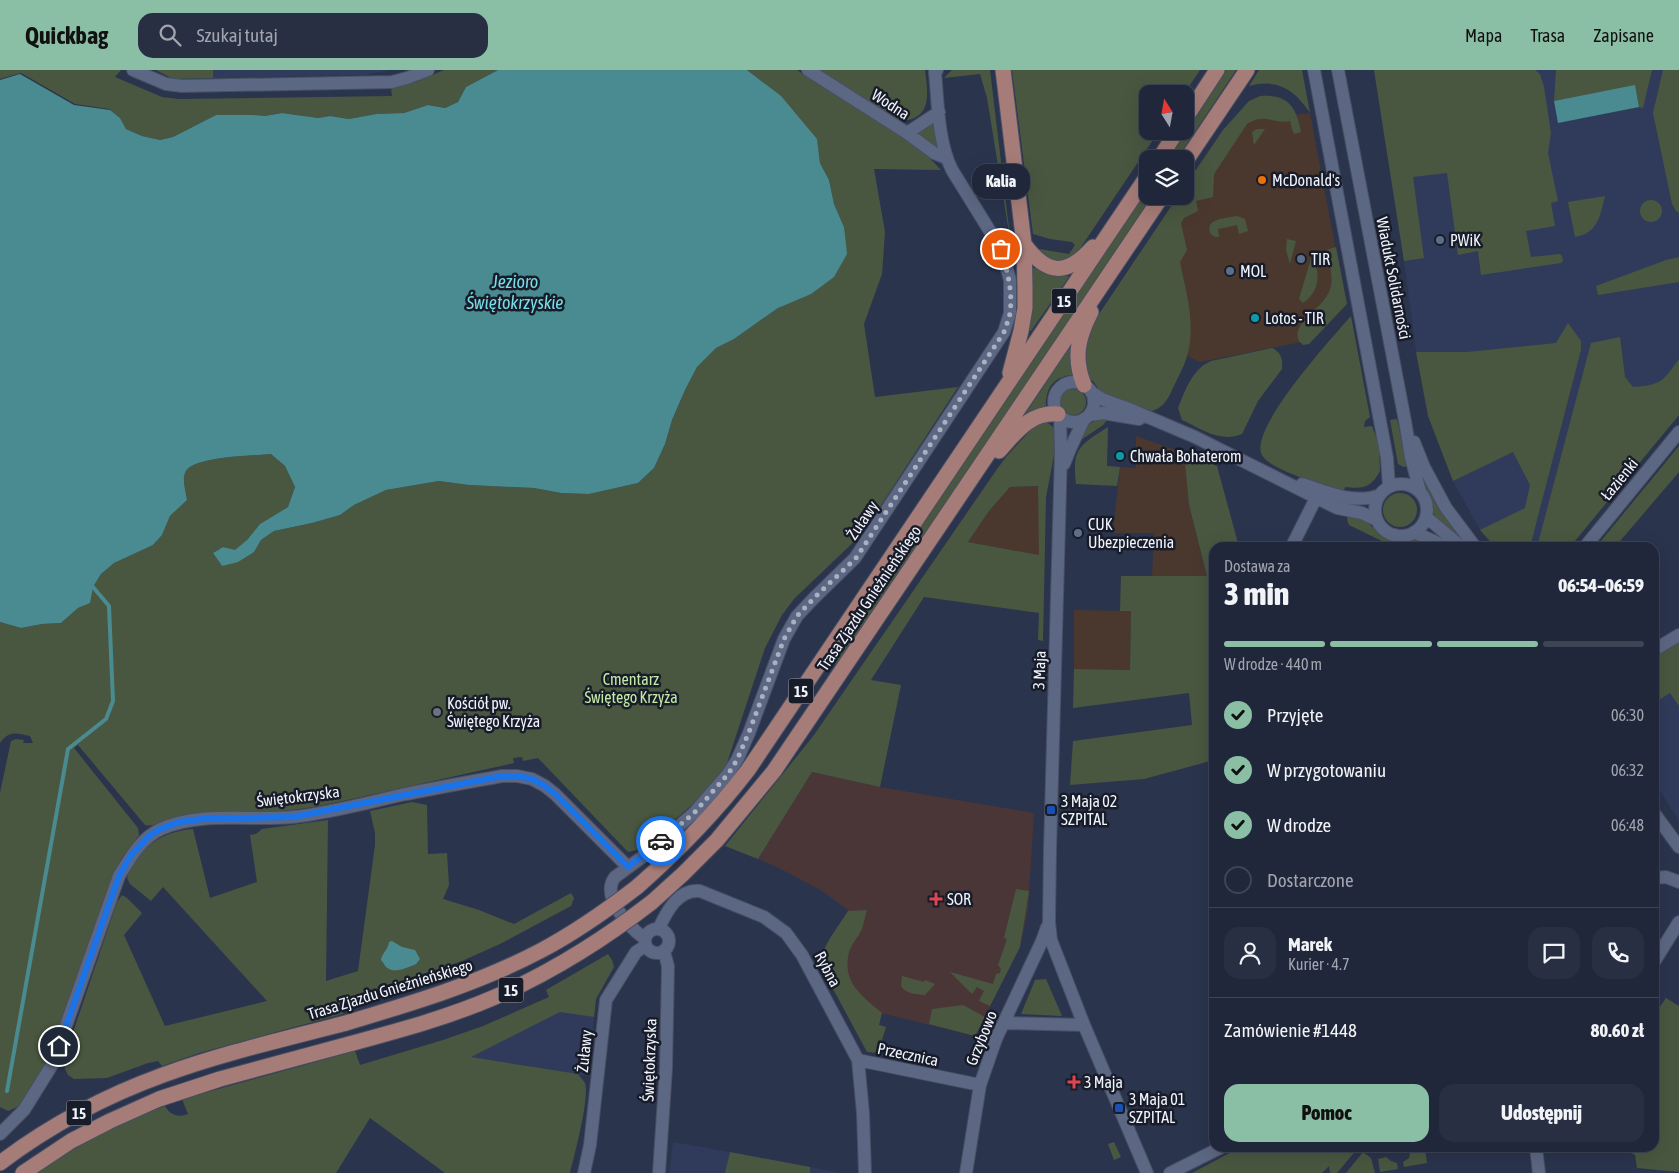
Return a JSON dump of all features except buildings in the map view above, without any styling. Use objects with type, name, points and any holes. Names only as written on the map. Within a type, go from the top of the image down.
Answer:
[{"type":"main road","points":[[1003,70],[1024,244],[1025,308],[1007,384]]},
{"type":"main road","points":[[1194,106],[1218,70]]},
{"type":"main road","points":[[1193,150],[1247,70]]},
{"type":"main road","name":"Trasa Zjazdu Gnieźnieńskiego","points":[[0,1163],[67,1119],[116,1094],[164,1074],[442,994],[517,963],[566,937],[637,887],[700,828],[726,799],[748,770],[1139,188]]},
{"type":"main road","name":"Trasa Zjazdu Gnieźnieńskiego","points":[[23,1173],[94,1129],[136,1108],[179,1092],[353,1043],[450,1014],[494,998],[553,969],[599,941],[652,902],[717,840],[774,771],[1156,205]]},
{"type":"main road","points":[[1024,244],[1043,265],[1059,269],[1070,266],[1087,253],[1120,217]]},
{"type":"main road","points":[[1087,388],[1078,370],[1078,348],[1089,316],[1114,267]]},
{"type":"main road","points":[[957,499],[1022,425],[1041,415],[1059,415]]},
{"type":"street","points":[[133,70],[166,84],[182,86],[392,82],[428,70]]},
{"type":"street","name":"Wodna","points":[[808,70],[907,133],[934,153],[946,158]]},
{"type":"street","points":[[1314,70],[1387,458],[1384,491],[1376,504],[1377,520]]},
{"type":"street","name":"Wiadukt Solidarności","points":[[1338,70],[1411,457],[1420,492]]},
{"type":"street","points":[[935,71],[946,158]]},
{"type":"street","name":"Wodna","points":[[907,133],[939,112]]},
{"type":"street","name":"Żuławy","points":[[628,867],[694,813],[728,774],[737,760],[749,732],[784,639],[797,616],[856,558],[1004,332],[1010,313],[1010,280],[1001,249],[946,158]]},
{"type":"street","points":[[1154,421],[1103,413],[1072,421],[1059,415],[1055,408],[1054,396],[1061,386],[1072,382],[1087,388],[1104,400],[1195,437],[1316,498],[1337,508],[1362,513],[1377,520],[1382,527],[1395,535],[1405,535],[1414,532],[1426,517],[1426,506],[1420,492],[1416,488],[1405,484],[1400,484],[1367,499],[1353,499],[1281,480]]},
{"type":"street","points":[[1086,417],[1093,406],[1093,397],[1087,388]]},
{"type":"street","name":"3 Maja","points":[[1059,415],[1060,478],[1049,922],[1051,940],[1084,1025],[1147,1173]]},
{"type":"street","name":"3 Maja","points":[[1060,478],[1070,449],[1086,417]]},
{"type":"street","points":[[1405,421],[1434,488],[1446,508],[1472,542]]},
{"type":"street","name":"Łazienki","points":[[1589,542],[1679,432]]},
{"type":"street","points":[[1294,542],[1316,498]]},
{"type":"street","points":[[1426,517],[1455,542]]},
{"type":"street","points":[[1414,532],[1435,542]]},
{"type":"street","points":[[1395,535],[1398,542]]},
{"type":"street","points":[[1659,647],[1679,635]]},
{"type":"street","name":"Świętokrzyska","points":[[0,1134],[24,1110],[52,1064],[119,876],[140,844],[160,829],[179,822],[202,819],[293,817],[493,778],[518,776],[532,779],[555,794],[628,867]]},
{"type":"street","points":[[1659,820],[1679,847]]},
{"type":"street","points":[[628,867],[612,881],[611,896],[619,912],[652,952],[660,953],[666,949],[669,942],[668,935],[659,928],[650,930],[645,942]]},
{"type":"street","points":[[1659,878],[1666,877],[1679,882]]},
{"type":"street","name":"Rybna","points":[[659,928],[678,897],[695,890],[764,917],[786,932],[802,954],[858,1060],[863,1113],[865,1173]]},
{"type":"street","name":"Grzybowo","points":[[966,1173],[980,1085],[996,1039],[1049,922]]},
{"type":"street","points":[[1659,954],[1679,922]]},
{"type":"street","name":"Żuławy","points":[[584,1173],[590,1145],[606,1000],[636,952],[645,942]]},
{"type":"street","name":"Świętokrzyska","points":[[659,1173],[666,1068],[668,966],[665,955],[660,953]]},
{"type":"street","points":[[1004,1023],[1012,1025],[1084,1025]]},
{"type":"street","name":"Przecznica","points":[[858,1060],[980,1085]]},
{"type":"street","points":[[1170,1173],[1212,1152]]},
{"type":"street","points":[[1536,1152],[1539,1173]]},
{"type":"shaded area","points":[[156,70],[390,70],[364,75],[173,79]]},
{"type":"shaded area","points":[[1374,70],[1669,70],[1679,103],[1679,400],[1568,542],[1491,542],[1480,530],[1453,481],[1513,451],[1530,484],[1556,343],[1466,352],[1416,352],[1404,261]]},
{"type":"shaded area","points":[[1310,113],[1346,303],[1312,340],[1200,362],[1183,354],[1168,238],[1190,205],[1194,205],[1194,199],[1246,121],[1257,114],[1285,116]]},
{"type":"shaded area","points":[[1136,436],[1184,453],[1189,505],[1207,576],[1152,576],[1154,533],[1113,533],[1120,467],[1136,468]]},
{"type":"shaded area","points":[[1039,486],[1039,555],[968,542],[989,511],[1010,487]]},
{"type":"shaded area","points":[[1074,610],[1131,611],[1130,670],[1074,669]]},
{"type":"shaded area","points":[[1679,642],[1679,821],[1659,789],[1659,655]]},
{"type":"shaded area","points":[[812,772],[880,787],[1034,813],[1028,910],[1020,947],[975,1036],[840,1003],[845,916],[848,910],[822,891],[758,859]]},
{"type":"shaded area","points":[[560,1011],[594,1017],[588,1076],[470,1057]]},
{"type":"shaded area","points":[[673,1142],[730,1152],[842,1173],[669,1173]]},
{"type":"green space","points":[[0,70],[121,70],[115,77],[162,97],[179,99],[392,96],[391,88],[416,82],[444,70],[498,70],[466,87],[458,102],[445,108],[428,105],[404,113],[376,114],[349,119],[330,116],[318,118],[282,113],[265,116],[216,115],[173,137],[160,140],[142,136],[126,129],[120,118],[109,109],[75,104],[21,73],[0,79]]},
{"type":"green space","points":[[156,70],[213,70],[213,78],[173,79]]},
{"type":"green space","name":"Cmentarz Świętego Krzyża","points":[[747,70],[797,70],[922,150],[941,170],[874,169],[885,232],[882,274],[864,324],[875,397],[958,387],[863,533],[794,599],[782,615],[765,648],[726,766],[694,803],[641,849],[628,852],[538,758],[523,761],[522,757],[513,758],[514,763],[308,808],[283,811],[193,814],[176,817],[149,826],[145,825],[78,745],[74,748],[138,828],[139,835],[117,867],[45,1067],[26,1099],[17,1107],[8,1111],[0,1107],[0,793],[11,741],[16,739],[24,740],[23,743],[33,743],[30,736],[17,733],[10,734],[0,743],[0,622],[21,628],[61,623],[78,608],[89,603],[93,587],[101,574],[114,563],[153,545],[162,535],[170,516],[187,500],[184,483],[185,473],[190,467],[210,460],[271,454],[285,466],[295,487],[288,507],[260,524],[235,551],[223,547],[213,553],[222,566],[254,552],[261,540],[274,531],[340,515],[354,505],[386,490],[439,481],[589,494],[638,483],[654,468],[665,444],[672,420],[697,367],[716,348],[734,339],[789,302],[844,227],[834,204],[829,180],[820,163],[817,140],[763,82]]},
{"type":"green space","points":[[820,70],[925,70],[926,104],[918,116],[910,120],[899,121]]},
{"type":"green space","points":[[952,70],[990,70],[1011,245],[987,98],[980,74],[944,78]]},
{"type":"green space","points":[[1012,70],[1200,70],[1190,85],[1139,85],[1139,140],[1153,140],[1146,150],[1139,150],[1139,161],[1077,253],[1058,261],[1049,258],[1039,249],[1069,254],[1075,245],[1072,242],[1033,234]]},
{"type":"green space","points":[[1226,70],[1236,70],[1194,133],[1194,118]]},
{"type":"green space","points":[[1259,70],[1302,70],[1310,113],[1298,98],[1284,88],[1268,84],[1249,86]]},
{"type":"green space","points":[[1374,70],[1535,70],[1540,74],[1544,87],[1551,133],[1548,153],[1558,201],[1551,203],[1555,226],[1526,231],[1531,257],[1560,254],[1563,261],[1561,263],[1481,275],[1478,251],[1458,255],[1447,173],[1413,177],[1424,258],[1404,261]]},
{"type":"green space","points":[[1556,70],[1652,70],[1643,108],[1639,107],[1635,86],[1554,101]]},
{"type":"green space","points":[[1663,70],[1679,70],[1679,213],[1672,204],[1653,113]]},
{"type":"green space","points":[[1260,96],[1278,97],[1284,100],[1290,104],[1297,116],[1301,132],[1295,134],[1293,132],[1290,121],[1260,119],[1247,124],[1214,174],[1213,197],[1196,201],[1198,211],[1184,218],[1181,223],[1187,250],[1180,262],[1190,314],[1190,339],[1184,365],[1166,402],[1152,411],[1108,398],[1100,392],[1089,378],[1082,358],[1083,348],[1097,317],[1172,205],[1194,205],[1194,173],[1223,130],[1249,101]]},
{"type":"green space","points":[[931,123],[935,124],[938,146],[935,149],[917,135],[917,132]]},
{"type":"green space","points":[[1257,129],[1265,129],[1254,145],[1252,132]]},
{"type":"green space","points":[[1180,140],[1190,140],[1183,150],[1173,150]]},
{"type":"green space","points":[[1605,196],[1597,223],[1589,232],[1575,237],[1568,202]]},
{"type":"green space","points":[[1139,200],[1139,205],[1146,205],[839,662],[835,664],[832,659]]},
{"type":"green space","points":[[1651,200],[1659,203],[1662,211],[1659,219],[1651,222],[1643,219],[1640,211],[1643,203]]},
{"type":"green space","points":[[1237,216],[1245,219],[1248,231],[1239,234],[1237,225],[1218,229],[1219,237],[1211,234],[1209,227],[1214,221]]},
{"type":"green space","points":[[1287,239],[1296,241],[1290,264],[1286,250]]},
{"type":"green space","points":[[1336,247],[1347,304],[1309,344],[1303,345],[1299,341],[1300,327],[1328,294],[1331,286],[1331,277],[1326,250]]},
{"type":"green space","points":[[1312,255],[1317,275],[1316,287],[1309,298],[1303,303],[1299,299]]},
{"type":"green space","points":[[1679,257],[1679,282],[1598,295],[1596,286]]},
{"type":"green space","points":[[1032,268],[1054,276],[1069,277],[1031,331],[1029,330],[1033,299]]},
{"type":"green space","points":[[1351,316],[1370,417],[1365,421],[1364,427],[1372,426],[1379,445],[1380,471],[1370,484],[1357,488],[1345,487],[1344,491],[1306,479],[1274,465],[1262,455],[1261,442],[1267,425],[1294,384]]},
{"type":"green space","points":[[1568,323],[1581,341],[1581,350],[1531,542],[1491,542],[1480,530],[1525,508],[1530,485],[1513,452],[1453,481],[1428,416],[1416,352],[1466,352],[1556,343]]},
{"type":"green space","points":[[1076,337],[1073,375],[1055,381],[1047,395],[1046,408],[1034,410],[1024,416]]},
{"type":"green space","points":[[1620,337],[1625,377],[1633,387],[1650,385],[1661,380],[1679,359],[1679,415],[1574,542],[1538,542],[1591,343]]},
{"type":"green space","points":[[1272,348],[1281,356],[1282,369],[1258,401],[1242,434],[1226,437],[1219,436],[1182,420],[1178,408],[1190,381],[1204,365],[1211,361]]},
{"type":"green space","points":[[1073,389],[1082,393],[1086,402],[1082,411],[1073,415],[1064,411],[1060,402],[1064,393]]},
{"type":"green space","points":[[1098,419],[1108,419],[1103,425],[1081,440],[1086,426]]},
{"type":"green space","points":[[1397,419],[1407,466],[1404,467],[1398,464],[1390,420]]},
{"type":"green space","points":[[1041,422],[1048,423],[1053,427],[1056,434],[1056,445],[1046,497],[1043,641],[1038,640],[1039,613],[924,597],[871,680],[901,685],[880,787],[812,772],[758,859],[725,846],[814,735],[995,472],[1035,425]],"holes":[[[1038,486],[1039,555],[968,542],[989,511],[1010,487]]]},
{"type":"green space","points":[[1108,427],[1107,466],[1120,467],[1117,486],[1076,484],[1075,463],[1080,449],[1090,439]]},
{"type":"green space","points":[[1679,446],[1679,472],[1619,542],[1600,542]]},
{"type":"green space","points":[[1184,453],[1217,466],[1238,542],[1209,542],[1209,761],[1144,779],[1070,785],[1073,741],[1192,725],[1189,693],[1073,708],[1074,669],[1130,670],[1131,611],[1120,611],[1121,576],[1207,576],[1189,505]]},
{"type":"green space","points":[[1420,472],[1440,511],[1465,542],[1436,520],[1428,494],[1422,484]]},
{"type":"green space","points":[[1400,493],[1407,494],[1412,498],[1416,503],[1416,517],[1412,522],[1407,526],[1400,527],[1393,526],[1388,522],[1384,517],[1383,510],[1384,503],[1388,498],[1393,494]]},
{"type":"green space","points":[[1348,516],[1365,520],[1384,538],[1392,541],[1384,542],[1349,525]]},
{"type":"green space","points":[[1415,540],[1425,542],[1407,542]]},
{"type":"green space","points":[[1679,639],[1679,706],[1670,693],[1659,700],[1659,651]]},
{"type":"green space","points":[[412,802],[427,805],[428,854],[447,853],[449,885],[443,899],[479,910],[514,924],[571,893],[574,898],[571,906],[500,944],[462,961],[359,995],[348,1003],[343,1014],[199,1053],[162,1066],[158,1061],[148,1063],[107,1078],[74,1079],[68,1075],[63,1062],[117,902],[122,895],[142,913],[124,935],[165,1026],[267,1001],[163,887],[151,901],[130,884],[127,878],[131,867],[152,843],[171,833],[193,829],[210,898],[257,882],[250,835],[256,834],[262,829],[328,820],[326,981],[358,971],[375,845],[375,833],[370,811]]},
{"type":"green space","points":[[1016,889],[1029,891],[1020,947],[990,1006],[979,1001],[984,991],[977,987],[972,994],[950,972],[993,984],[996,974],[1000,973],[1001,969],[998,965],[1007,939],[1004,938]]},
{"type":"green space","points":[[867,910],[862,929],[850,949],[848,970],[854,986],[882,1013],[879,1025],[886,1027],[878,1053],[867,1052],[818,961],[830,938],[848,911]]},
{"type":"green space","points":[[608,954],[614,967],[596,999],[594,1017],[560,1012],[471,1057],[578,1074],[585,1083],[586,1090],[581,1127],[570,1173],[445,1173],[370,1118],[336,1173],[37,1173],[99,1135],[148,1112],[165,1106],[169,1112],[175,1115],[188,1114],[182,1099],[355,1051],[360,1065],[483,1026],[549,997],[546,990]]},
{"type":"green space","points":[[902,976],[924,982],[925,980],[935,984],[925,995],[911,993],[901,986]]},
{"type":"green space","points":[[1046,979],[1062,1016],[1021,1014],[1035,980]]},
{"type":"green space","points":[[1666,998],[1679,1006],[1679,1172],[1637,1168],[1635,1155],[1629,1152],[1659,1152],[1659,1008]]},
{"type":"green space","points":[[963,1005],[985,1017],[975,1036],[929,1024],[932,1009]]},
{"type":"green space","points":[[1114,1142],[1121,1157],[1114,1160],[1108,1144]]},
{"type":"green space","points":[[730,1152],[810,1167],[810,1173],[725,1173]]},
{"type":"green space","points":[[1231,1152],[1355,1152],[1337,1173],[1330,1173],[1329,1166],[1322,1173],[1192,1173]]},
{"type":"green space","points":[[1363,1152],[1371,1158],[1375,1173],[1346,1173]]},
{"type":"green space","points":[[1410,1152],[1425,1152],[1427,1163],[1404,1167],[1403,1162],[1409,1158]]},
{"type":"green space","points":[[1386,1157],[1397,1163],[1398,1169],[1380,1172],[1378,1159]]},
{"type":"water","name":"Jezioro Świętokrzyskie","points":[[498,70],[747,70],[781,96],[817,139],[820,163],[829,180],[834,204],[844,227],[847,254],[834,277],[811,294],[778,308],[734,339],[716,348],[697,367],[672,420],[665,444],[654,468],[638,483],[589,494],[439,481],[386,490],[354,505],[340,515],[274,531],[261,540],[254,552],[238,562],[222,566],[213,553],[223,547],[235,550],[247,540],[260,524],[288,507],[295,487],[285,466],[271,454],[210,460],[190,467],[185,473],[184,483],[187,500],[170,516],[162,535],[153,545],[114,563],[101,574],[93,587],[90,603],[78,608],[61,623],[21,628],[0,622],[0,80],[20,74],[74,105],[110,110],[120,118],[126,129],[142,136],[160,140],[173,137],[216,115],[265,116],[282,113],[318,118],[330,116],[349,119],[376,114],[404,113],[428,105],[445,108],[458,102],[466,87]]},
{"type":"water","points":[[1635,85],[1639,107],[1558,123],[1554,101]]},
{"type":"water","points":[[392,941],[402,947],[415,950],[420,959],[416,964],[402,969],[392,970],[388,968],[381,960],[389,942]]},
{"type":"waterway","points":[[7,1091],[68,749],[106,719],[113,701],[109,606],[93,587]]},
{"type":"way so far","points":[[661,841],[694,813],[728,774],[737,760],[749,732],[784,639],[797,616],[856,558],[1004,332],[1010,313],[1010,280],[1001,249]]},
{"type":"place","name":"McDonald's","points":[[1262,180]]},
{"type":"place","name":"PWiK","points":[[1440,240]]},
{"type":"place","name":"Kalia","points":[[1001,249]]},
{"type":"place","name":"TIR","points":[[1301,259]]},
{"type":"place","name":"MOL","points":[[1230,271]]},
{"type":"place","name":"Lotos - TIR","points":[[1255,318]]},
{"type":"place","name":"Chwała Bohaterom","points":[[1120,456]]},
{"type":"place","name":"CUK Ubezpieczenia","points":[[1078,533]]},
{"type":"place","name":"Kościół pw. Świętego Krzyża","points":[[437,712]]},
{"type":"place","name":"3 Maja 02 SZPITAL","points":[[1051,810]]},
{"type":"place","name":"SOR","points":[[936,899]]},
{"type":"place","name":"3 Maja","points":[[1074,1082]]},
{"type":"place","name":"3 Maja 01 SZPITAL","points":[[1119,1108]]},
{"type":"route","points":[[59,1046],[119,876],[140,844],[160,829],[179,822],[202,819],[293,817],[502,776],[518,776],[532,779],[555,794],[628,867],[661,841]]}]
